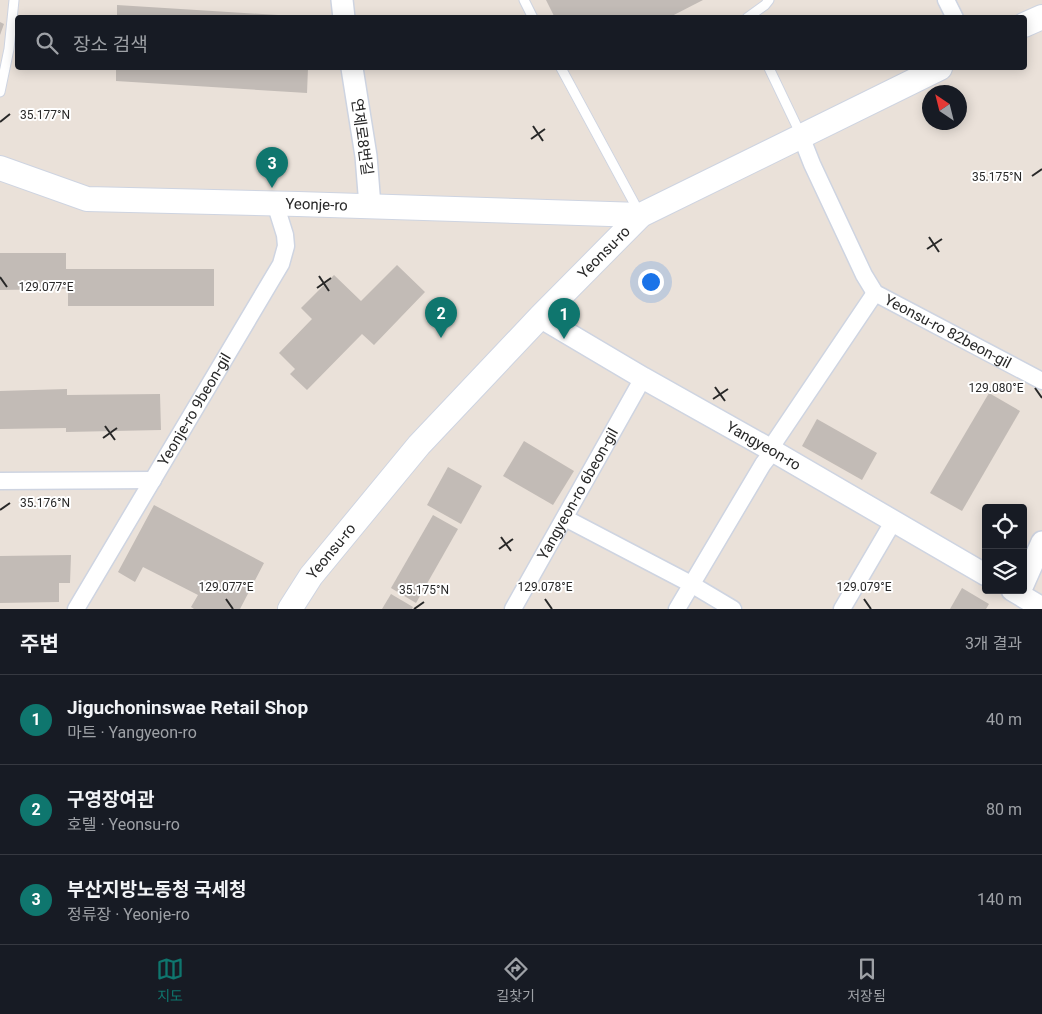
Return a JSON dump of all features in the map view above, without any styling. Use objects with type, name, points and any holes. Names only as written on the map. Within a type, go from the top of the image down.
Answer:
[{"type":"main road","points":[[1027,24],[1042,17]]},
{"type":"main road","name":"Yeonsu-ro","points":[[290,609],[311,576],[419,445],[540,317],[641,215],[936,70]]},
{"type":"main road","name":"Yeonje-ro","points":[[0,168],[87,199],[641,215]]},
{"type":"street","points":[[342,0],[344,15]]},
{"type":"street","points":[[946,0],[954,15]]},
{"type":"street","name":"연제로8번길","points":[[352,70],[366,156],[370,206]]},
{"type":"street","name":"Yeonsu-ro 82beon-gil","points":[[801,136],[812,164],[864,275],[875,293],[1042,382]]},
{"type":"street","name":"Yeonje-ro 9beon-gil","points":[[76,609],[281,264],[286,246],[285,235],[275,203]]},
{"type":"street","points":[[677,609],[763,464],[773,451],[776,440],[875,293]]},
{"type":"street","name":"Yangyeon-ro","points":[[540,317],[982,573]]},
{"type":"street","name":"Yangyeon-ro 6beon-gil","points":[[513,609],[643,378]]},
{"type":"street","points":[[0,481],[153,480]]},
{"type":"street","points":[[565,518],[691,584],[734,609]]},
{"type":"street","points":[[842,609],[893,522]]},
{"type":"street","points":[[1027,573],[1042,542]]},
{"type":"street","points":[[1017,594],[1042,608]]},
{"type":"lane","points":[[0,92],[9,49],[14,0]]},
{"type":"lane","points":[[524,0],[532,15]]},
{"type":"lane","points":[[752,15],[765,6],[769,0]]},
{"type":"lane","points":[[561,70],[641,215]]},
{"type":"lane","points":[[770,70],[801,136]]},
{"type":"building","points":[[546,0],[703,0],[674,15],[554,15]]},
{"type":"building","points":[[117,5],[278,15],[117,15]]},
{"type":"building","points":[[0,22],[4,24],[0,35]]},
{"type":"building","points":[[116,70],[308,70],[307,93],[116,81]]},
{"type":"building","points":[[0,253],[66,253],[66,269],[214,269],[214,306],[68,306],[68,289],[0,290]]},
{"type":"building","points":[[397,265],[425,292],[374,345],[362,334],[307,390],[290,374],[295,369],[279,353],[312,319],[301,308],[334,275],[361,301]]},
{"type":"building","points":[[67,389],[67,395],[160,394],[161,430],[66,432],[66,428],[0,429],[0,391]]},
{"type":"building","points":[[989,393],[1020,411],[962,511],[930,493]]},
{"type":"building","points":[[817,419],[877,453],[862,480],[802,446]]},
{"type":"building","points":[[524,441],[574,471],[553,505],[503,476]]},
{"type":"building","points":[[448,467],[482,486],[461,524],[427,505]]},
{"type":"building","points":[[154,505],[264,563],[240,609],[194,609],[191,607],[198,595],[143,567],[135,582],[118,572]]},
{"type":"building","points":[[433,515],[458,529],[416,603],[391,588]]},
{"type":"building","points":[[71,555],[70,583],[59,583],[59,602],[0,603],[0,556]]},
{"type":"building","points":[[962,588],[989,604],[986,609],[950,609]]},
{"type":"building","points":[[391,594],[413,607],[412,609],[382,609]]},
{"type":"place","name":"부산지방노동청 국세청","points":[[272,188]]},
{"type":"place","name":"구영장여관","points":[[441,338]]},
{"type":"place","name":"Jiguchoninswae Retail Shop","points":[[564,339]]}]
